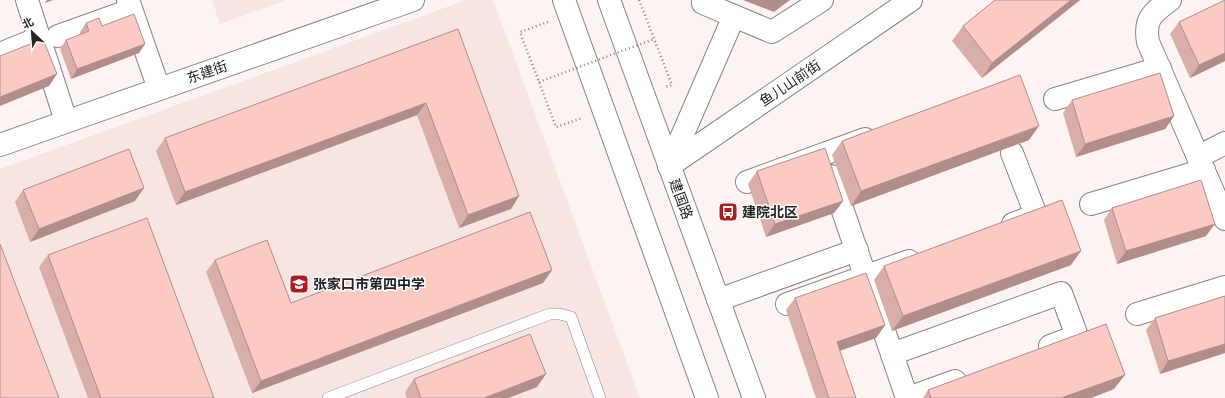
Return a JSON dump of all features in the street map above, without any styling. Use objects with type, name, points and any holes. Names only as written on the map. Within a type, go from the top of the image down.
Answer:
[{"type":"street","points":[[27,0],[49,37],[66,122]]},
{"type":"street","name":"东建街","points":[[0,145],[413,0]]},
{"type":"street","name":"建国路","points":[[609,0],[668,166],[754,398]]},
{"type":"street","points":[[702,0],[704,3],[772,32],[822,0]]},
{"type":"street","name":"鱼儿山前街","points":[[668,166],[911,0]]},
{"type":"street","points":[[1170,0],[1156,10],[1150,17],[1147,25],[1148,42],[1225,219]]},
{"type":"street","points":[[0,54],[49,37],[129,5],[159,89]]},
{"type":"street","points":[[566,7],[707,398]]},
{"type":"street","points":[[668,166],[734,16]]},
{"type":"street","points":[[1055,99],[1160,68]]},
{"type":"street","points":[[747,182],[883,133]]},
{"type":"street","points":[[1091,204],[1201,163],[1225,143]]},
{"type":"street","points":[[991,231],[1036,215],[1012,153]]},
{"type":"street","points":[[823,154],[907,398],[974,374]]},
{"type":"street","points":[[718,300],[856,250]]},
{"type":"street","points":[[787,304],[924,255]]},
{"type":"street","points":[[1136,314],[1225,287]]},
{"type":"street","points":[[892,354],[1061,293],[1077,336],[1033,352]]},
{"type":"lane","points":[[328,398],[550,314],[560,314],[571,317],[600,398]]},
{"type":"path","points":[[639,0],[672,85]]},
{"type":"path","points":[[566,7],[520,32],[556,127],[603,110]]},
{"type":"path","points":[[539,82],[654,39]]},
{"type":"shaded area","points":[[212,0],[287,0],[220,24]]},
{"type":"shaded area","name":"张家口市第四中学","points":[[466,0],[493,0],[640,398],[0,398],[0,169]]},
{"type":"building","points":[[995,0],[1071,0],[992,63],[963,26]]},
{"type":"building","points":[[1225,0],[1225,53],[1199,65],[1179,22]]},
{"type":"building","points":[[134,14],[145,44],[77,69],[66,40],[89,31],[86,23],[99,18],[102,26]]},
{"type":"building","points":[[458,29],[519,196],[468,215],[426,103],[185,192],[165,138]]},
{"type":"building","points":[[43,39],[57,74],[0,97],[0,56]]},
{"type":"building","points":[[1160,73],[1174,116],[1085,144],[1072,100]]},
{"type":"building","points":[[1020,75],[1039,126],[861,191],[842,141]]},
{"type":"building","points":[[825,148],[843,201],[775,224],[757,171]]},
{"type":"building","points":[[129,149],[144,188],[39,229],[23,190]]},
{"type":"building","points":[[1201,180],[1215,224],[1126,251],[1112,208]]},
{"type":"building","points":[[1062,200],[1081,251],[903,316],[884,266]]},
{"type":"building","points":[[530,212],[552,270],[261,381],[215,260],[267,240],[291,303]]},
{"type":"building","points":[[147,218],[214,398],[101,398],[48,255]]},
{"type":"building","points":[[0,244],[59,398],[0,398]]},
{"type":"building","points":[[866,273],[885,325],[837,342],[856,398],[829,398],[795,298]]},
{"type":"building","points":[[1225,296],[1225,344],[1168,361],[1155,318]]},
{"type":"building","points":[[1106,324],[1125,375],[1061,398],[931,398],[928,390]]},
{"type":"building","points":[[530,334],[546,374],[484,398],[421,398],[414,379]]},
{"type":"place","name":"建院北区","points":[[728,212]]},
{"type":"place","name":"张家口市第四中学","points":[[299,284]]}]
